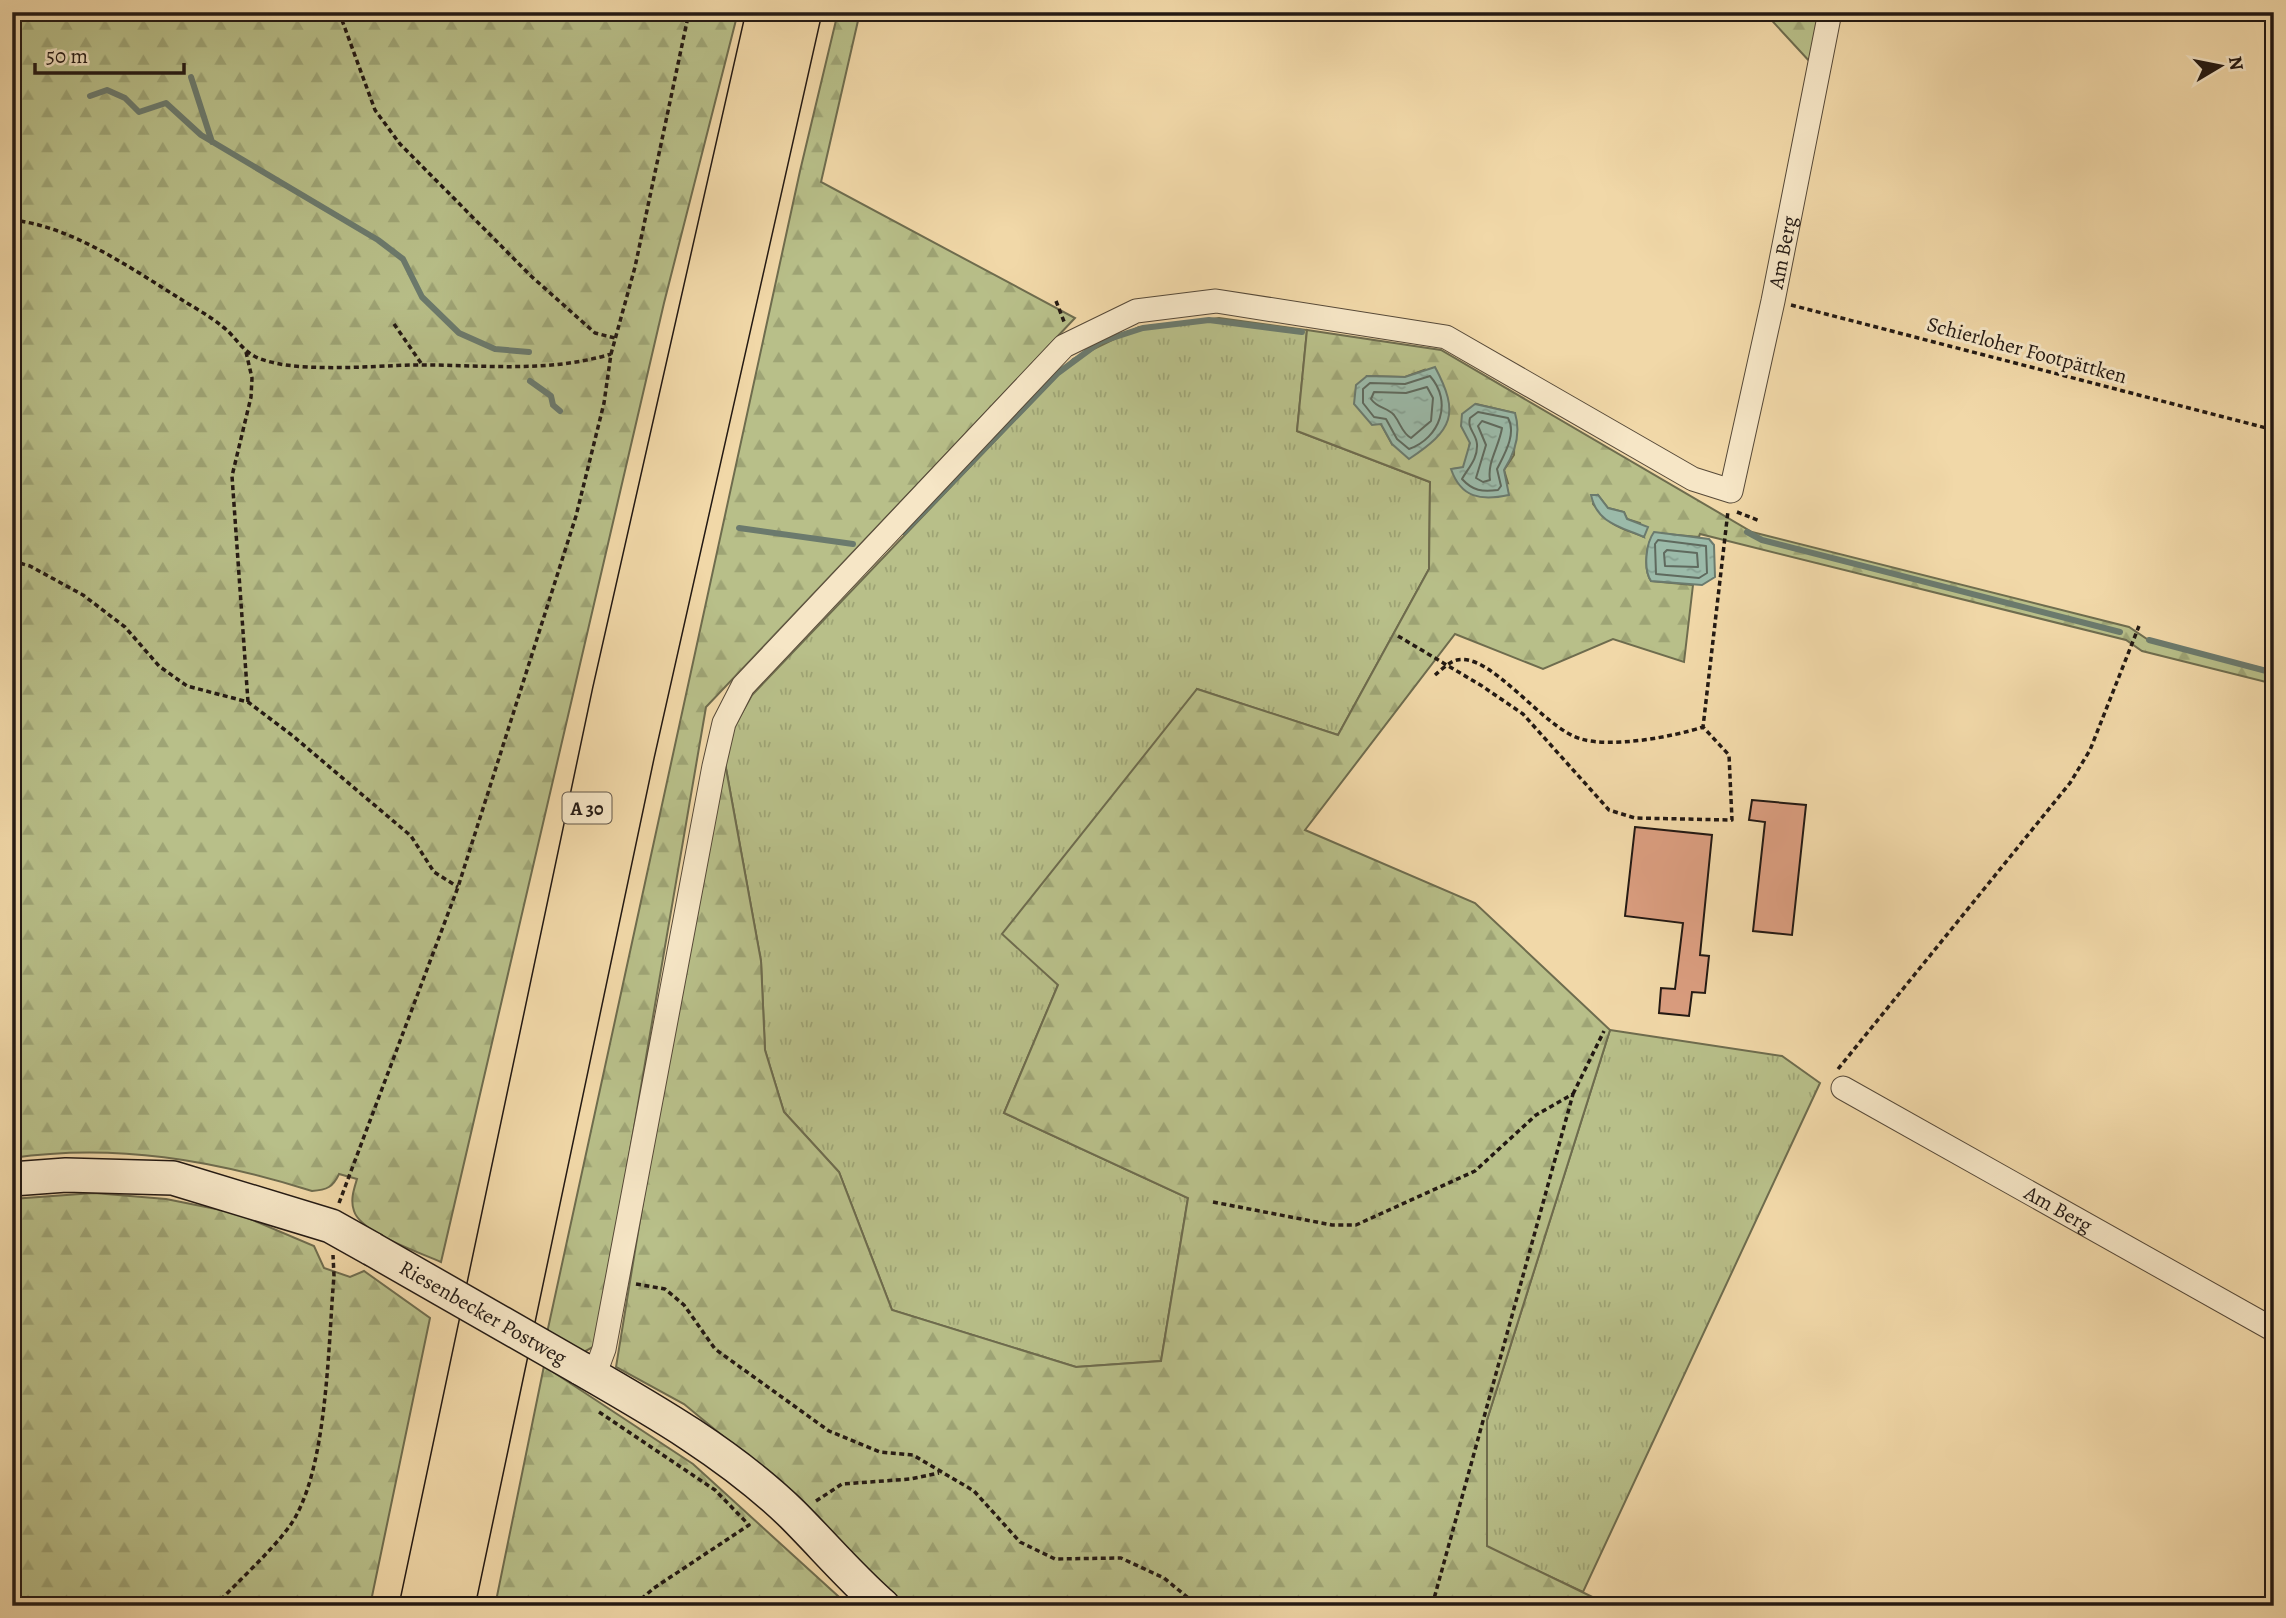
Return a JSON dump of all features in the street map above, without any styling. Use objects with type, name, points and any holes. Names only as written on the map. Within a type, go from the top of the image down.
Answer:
[{"type":"highway","name":"A 30","points":[[419,1606],[612,692],[766,12]]},
{"type":"highway","name":"A 30","points":[[455,1606],[632,767],[802,12]]},
{"type":"street","name":"Am Berg","points":[[1730,500],[1830,12]]},
{"type":"street","points":[[587,1372],[604,1349],[724,723],[743,686],[1063,346],[1136,311],[1216,301],[1446,337],[1730,500]]},
{"type":"street","name":"Am Berg","points":[[1840,1078],[2274,1330]]},
{"type":"street","name":"Riesenbecker Postweg","points":[[12,1179],[66,1175],[173,1178],[331,1226],[704,1442],[791,1514],[849,1577],[883,1606]]},
{"type":"path","points":[[339,12],[375,110],[400,144],[531,276],[595,333],[615,338]]},
{"type":"path","points":[[215,1606],[289,1527],[304,1497],[318,1443],[329,1333],[334,1276],[331,1226],[458,887],[576,516],[604,403],[611,354],[635,267],[689,12]]},
{"type":"path","points":[[12,220],[33,222],[123,264],[224,327],[246,350],[278,364],[352,368],[548,366],[582,363],[611,354]]},
{"type":"path","name":"Schierloher Footpättken","points":[[1773,300],[2274,430]]},
{"type":"path","points":[[394,324],[423,366]]},
{"type":"path","points":[[246,350],[252,378],[251,397],[232,476],[248,702]]},
{"type":"path","points":[[1398,636],[1523,715],[1609,810],[1635,818],[1732,820],[1729,755],[1703,727],[1730,500],[1760,520]]},
{"type":"path","points":[[12,561],[30,566],[83,595],[125,627],[159,666],[187,686],[248,702],[293,736],[411,836],[434,872],[458,887]]},
{"type":"path","points":[[1840,1078],[2070,783],[2090,750],[2139,626]]},
{"type":"path","points":[[1435,675],[1454,660],[1466,659],[1492,671],[1553,726],[1581,739],[1601,741],[1654,738],[1678,735],[1703,727]]},
{"type":"path","points":[[1432,1606],[1573,1094],[1604,1031]]},
{"type":"path","points":[[1213,1202],[1332,1225],[1356,1225],[1475,1171],[1536,1115],[1573,1094]]},
{"type":"path","points":[[617,1281],[665,1289],[684,1305],[715,1349],[829,1431],[880,1452],[913,1455],[974,1491],[1020,1542],[1055,1559],[1121,1558],[1164,1578],[1198,1606]]},
{"type":"path","points":[[587,1372],[589,1405],[715,1490],[750,1525]]},
{"type":"path","points":[[633,1606],[654,1588],[761,1519],[791,1514],[842,1484],[910,1479],[940,1473]]},
{"type":"green space","points":[[12,12],[738,12],[664,303],[441,1262],[367,1227],[353,1207],[357,1179],[339,1174],[329,1187],[312,1191],[238,1171],[164,1157],[89,1152],[12,1158]]},
{"type":"green space","points":[[838,12],[860,12],[821,182],[1075,318],[706,707],[598,1338],[593,1347],[582,1353],[547,1333],[800,171]]},
{"type":"green space","points":[[1764,12],[1819,12],[1811,63]]},
{"type":"green space","points":[[1219,318],[1307,330],[1297,431],[1430,482],[1429,569],[1338,735],[1197,689],[1058,985],[1004,1113],[1188,1198],[1161,1361],[1076,1367],[892,1310],[839,1172],[784,1112],[765,1050],[761,961],[725,763],[729,736],[752,695],[1073,359],[1139,327]]},
{"type":"green space","points":[[1307,330],[1441,350],[1752,532],[2129,627],[2150,641],[2274,671],[2274,684],[2142,651],[2126,640],[1700,534],[1699,537],[1655,533],[1649,543],[1647,556],[1647,570],[1651,581],[1693,585],[1684,662],[1613,639],[1543,669],[1455,634],[1305,830],[1475,903],[1610,1030],[1487,1420],[1487,1546],[1611,1606],[896,1606],[799,1499],[684,1404],[616,1367],[681,970],[725,763],[761,961],[765,1050],[784,1112],[839,1172],[892,1310],[1076,1367],[1161,1361],[1188,1198],[1004,1113],[1058,985],[1002,934],[1197,689],[1338,735],[1429,569],[1430,482],[1297,431]],"holes":[[[1424,370],[1392,444],[1381,424],[1367,376],[1405,377]],[[1476,404],[1515,413],[1514,455],[1504,470],[1508,483],[1452,469],[1463,468],[1468,455]],[[1598,495],[1608,508],[1624,512],[1627,519],[1640,523],[1644,537],[1610,522],[1593,504]]]},
{"type":"green space","points":[[1610,1030],[1782,1056],[1820,1083],[1583,1592],[1487,1547],[1487,1420]]},
{"type":"green space","points":[[94,1193],[166,1199],[236,1213],[314,1246],[324,1268],[350,1277],[364,1271],[430,1318],[370,1606],[12,1606],[12,1199]]},
{"type":"green space","points":[[544,1366],[693,1464],[849,1606],[495,1606]]},
{"type":"water","points":[[1435,367],[1448,397],[1448,420],[1435,439],[1409,459],[1392,444],[1381,424],[1372,425],[1354,404],[1356,385],[1367,376],[1405,377]]},
{"type":"water","points":[[1475,404],[1515,413],[1516,443],[1504,470],[1509,495],[1490,498],[1466,492],[1455,479],[1451,469],[1463,467],[1470,443],[1461,426],[1462,414]]},
{"type":"water","points":[[1591,495],[1598,495],[1608,508],[1624,512],[1627,519],[1648,527],[1644,537],[1605,518],[1594,505]]},
{"type":"water","points":[[1654,532],[1709,539],[1714,545],[1715,577],[1702,585],[1651,581],[1646,556]]},
{"type":"building","points":[[1752,800],[1806,805],[1792,935],[1753,931],[1765,822],[1749,820]]},
{"type":"building","points":[[1635,827],[1712,835],[1700,955],[1709,956],[1705,993],[1692,992],[1689,1016],[1659,1013],[1661,988],[1675,989],[1683,923],[1625,916]]},
{"type":"waterway","points":[[191,77],[212,142]]},
{"type":"waterway","points":[[90,96],[107,90],[125,98],[139,112],[166,103],[201,135],[378,240],[403,259],[422,297],[459,333],[495,349],[529,352]]},
{"type":"waterway","points":[[904,532],[1058,373],[1100,342],[1143,328],[1209,320],[1302,332]]},
{"type":"waterway","points":[[530,381],[551,396],[553,405],[560,411]]},
{"type":"waterway","points":[[739,528],[853,544]]},
{"type":"waterway","points":[[1747,532],[1762,540],[2120,632]]},
{"type":"waterway","points":[[2149,640],[2274,673]]}]
